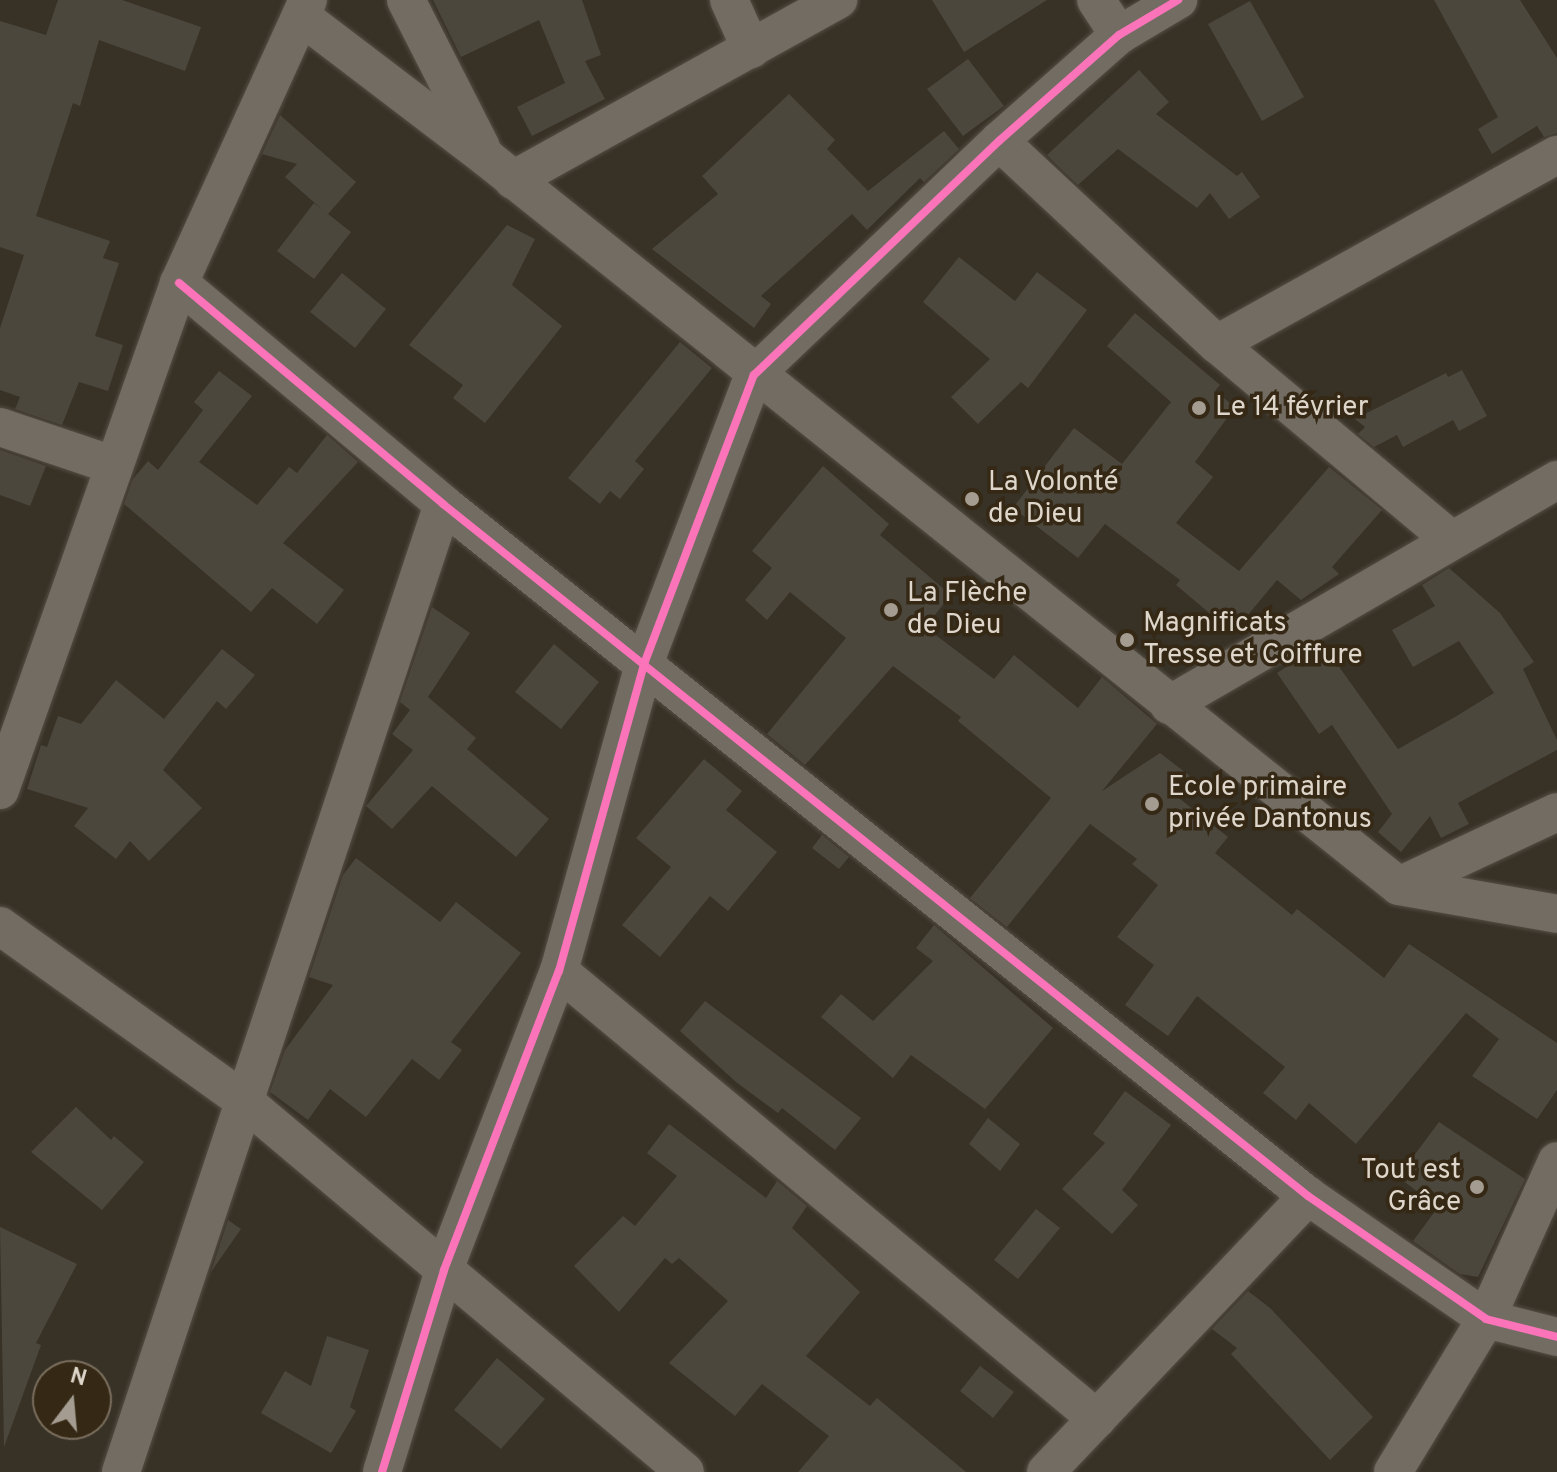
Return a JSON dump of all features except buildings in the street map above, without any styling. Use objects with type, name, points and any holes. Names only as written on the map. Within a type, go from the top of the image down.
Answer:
[{"type":"street","points":[[406,0],[500,169]]},
{"type":"street","points":[[729,0],[751,49]]},
{"type":"street","points":[[500,169],[751,49],[838,0]]},
{"type":"street","points":[[1096,0],[1119,35]]},
{"type":"street","points":[[382,1472],[444,1270],[559,971],[644,664],[754,375],[999,141],[1119,35],[1178,0]]},
{"type":"street","points":[[3,766],[179,283],[305,9],[754,375],[1399,886],[1557,914]]},
{"type":"street","points":[[999,141],[1217,344],[1450,539]]},
{"type":"street","points":[[1217,344],[1557,155]]},
{"type":"street","points":[[179,283],[443,504],[1308,1196],[1486,1319],[1557,1337]]},
{"type":"street","points":[[0,427],[113,465]]},
{"type":"street","points":[[1169,705],[1450,539],[1557,480]]},
{"type":"street","points":[[121,1472],[443,504]]},
{"type":"street","points":[[1399,886],[1557,812]]},
{"type":"street","points":[[0,926],[244,1101],[685,1472]]},
{"type":"street","points":[[559,971],[1097,1419]]},
{"type":"street","points":[[1393,1472],[1486,1319],[1557,1161]]},
{"type":"street","points":[[1046,1472],[1308,1196]]},
{"type":"cycle path","points":[[382,1472],[444,1270],[559,971],[644,664],[754,375],[999,141],[1119,35],[1178,0]]},
{"type":"cycle path","points":[[179,283],[443,504],[1308,1196],[1486,1319],[1557,1337]]},
{"type":"place","name":"Le 14 février","points":[[1199,408]]},
{"type":"place","name":"La Volonté de Dieu","points":[[972,499]]},
{"type":"place","name":"La Flèche de Dieu","points":[[891,610]]},
{"type":"place","name":"Magnificats Tresse et Coiffure","points":[[1127,640]]},
{"type":"place","name":"Ecole primaire privée Dantonus","points":[[1152,804]]},
{"type":"place","name":"Tout est Grâce","points":[[1477,1187]]}]
